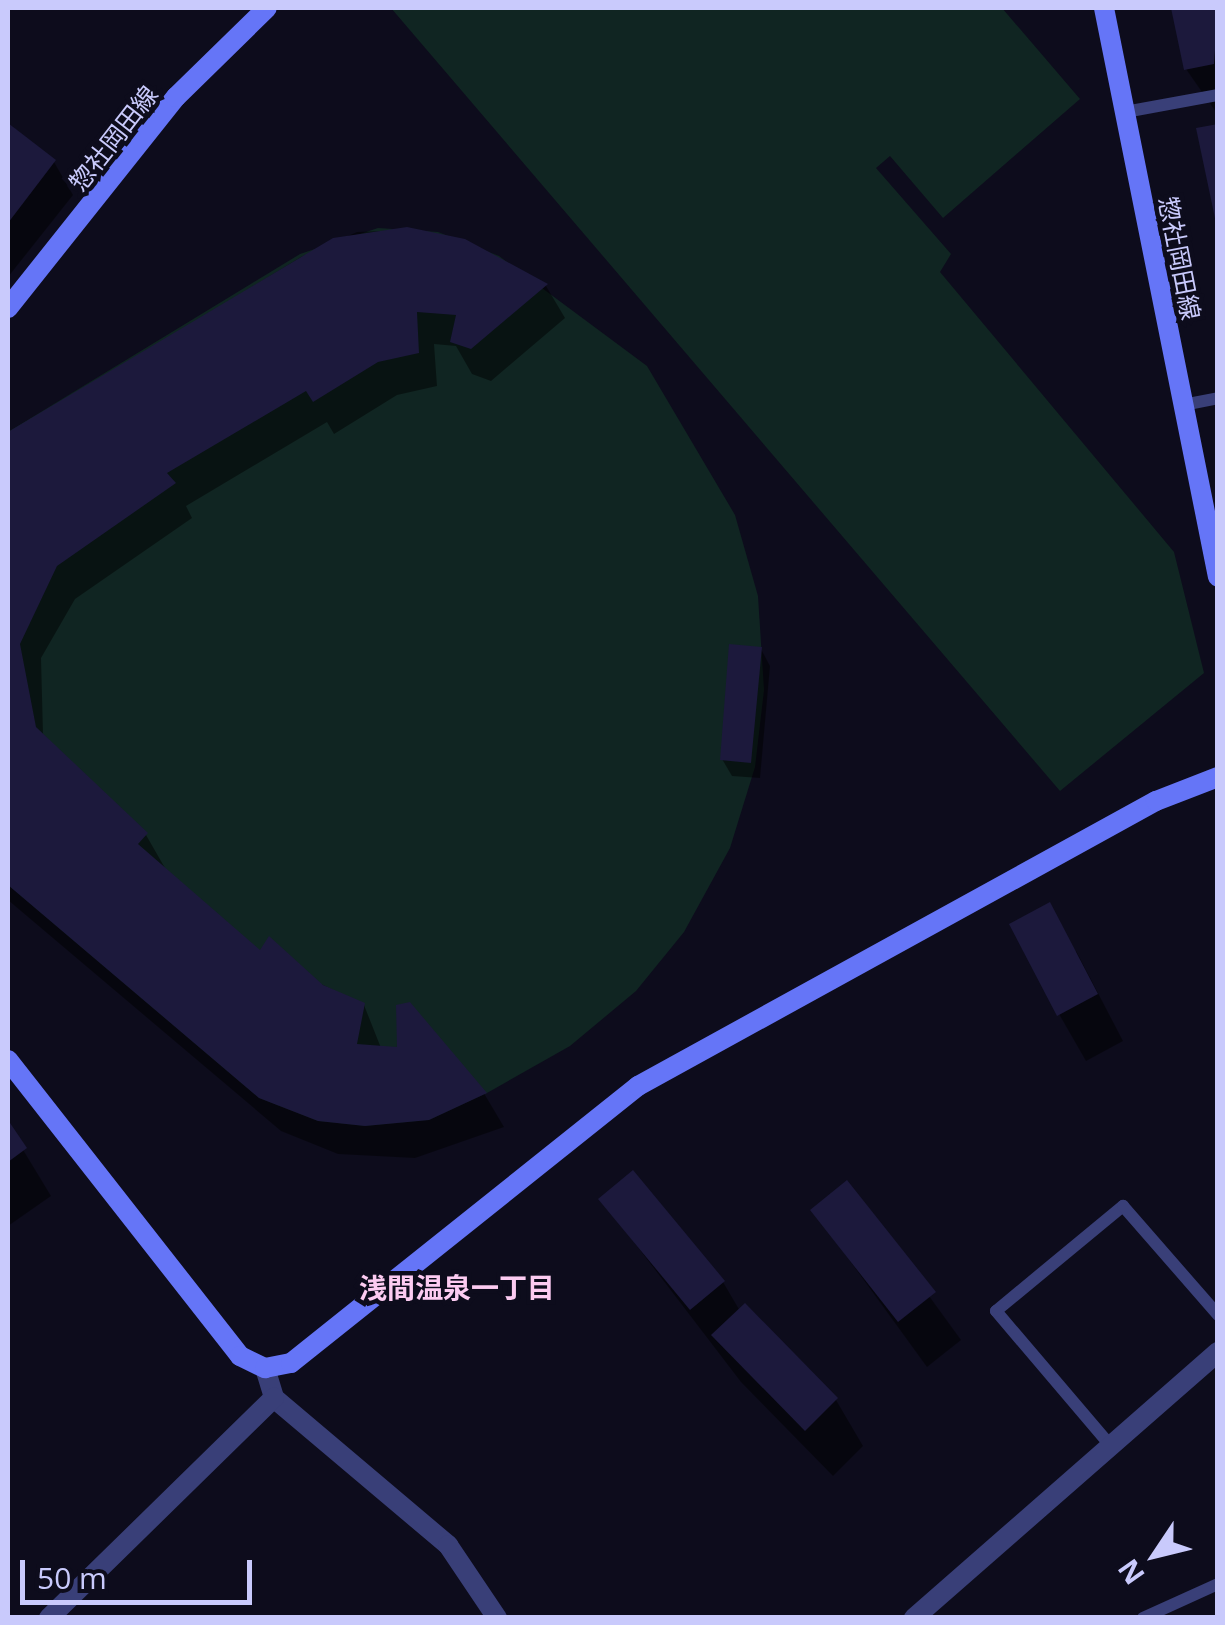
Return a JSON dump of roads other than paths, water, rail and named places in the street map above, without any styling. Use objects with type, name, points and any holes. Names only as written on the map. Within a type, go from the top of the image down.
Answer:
[{"type":"street","name":"惣社岡田線","points":[[8,308],[176,96],[267,8]]},
{"type":"street","name":"惣社岡田線","points":[[1104,8],[1218,577]]},
{"type":"street","points":[[8,1060],[240,1356],[265,1368],[291,1363],[638,1086],[1156,801],[1218,777]]},
{"type":"street","points":[[914,1618],[1218,1352]]},
{"type":"street","points":[[265,1368],[274,1398],[448,1546],[497,1618]]},
{"type":"street","points":[[49,1618],[274,1398]]},
{"type":"lane","points":[[1125,112],[1218,95]]},
{"type":"lane","points":[[1183,405],[1218,398]]},
{"type":"lane","points":[[1110,1444],[996,1311],[1123,1206],[1218,1315]]},
{"type":"lane","points":[[1143,1618],[1218,1584]]},
{"type":"district","name":"浅間温泉一丁目","points":[[457,1287]]}]
